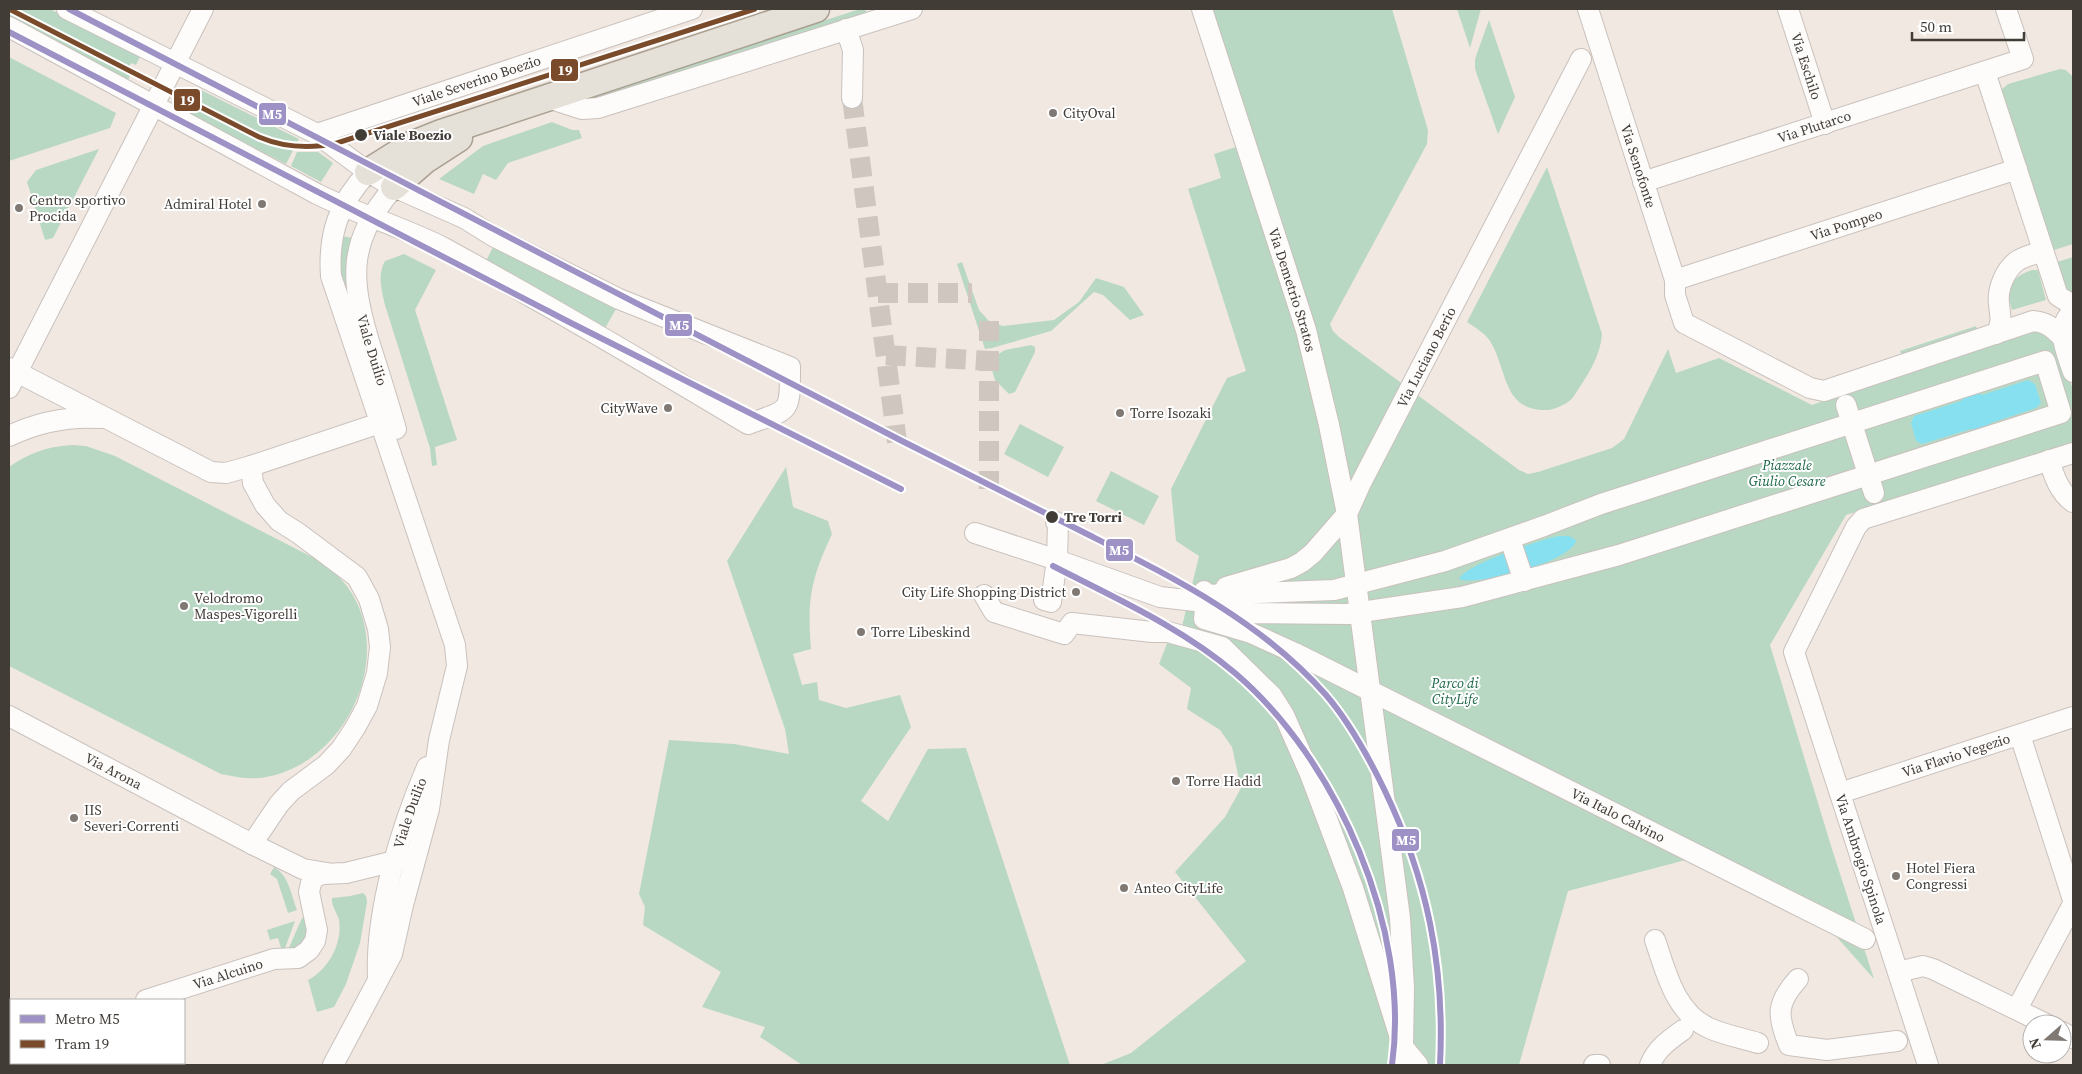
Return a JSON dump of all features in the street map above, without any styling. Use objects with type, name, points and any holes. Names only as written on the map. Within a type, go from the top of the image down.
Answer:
[{"type":"main road","points":[[368,172],[411,145],[441,133],[816,9]]},
{"type":"main road","points":[[394,187],[446,145],[500,114]]},
{"type":"street","points":[[9,27],[317,194],[342,206],[407,230],[445,249],[594,331],[748,424],[783,411],[790,400],[790,367],[619,299],[493,236],[464,218],[394,187],[368,172],[317,134],[67,9]]},
{"type":"street","points":[[203,9],[11,376],[104,418],[211,472],[226,473],[251,466],[380,423]]},
{"type":"street","points":[[548,98],[582,108],[598,108],[912,9]]},
{"type":"street","name":"Via Demetrio Stratos","points":[[1202,9],[1306,330],[1329,425],[1347,514],[1360,617]]},
{"type":"street","name":"Via Senofonte","points":[[1588,9],[1676,280],[1675,295],[1684,323],[1810,388],[1824,391],[1996,334]]},
{"type":"street","name":"Via Eschilo","points":[[1788,9],[1825,124]]},
{"type":"street","points":[[2006,9],[2023,59],[1985,72],[2058,296],[2073,306]]},
{"type":"street","name":"Viale Severino Boezio","points":[[317,134],[685,10]]},
{"type":"street","points":[[846,29],[853,50],[852,98]]},
{"type":"street","name":"Via Luciano Berio","points":[[1206,599],[1290,568],[1313,553],[1347,514],[1361,483],[1582,59]]},
{"type":"street","name":"Via Plutarco","points":[[1644,182],[1985,72]]},
{"type":"street","name":"Via Pompeo","points":[[1676,280],[2017,168]]},
{"type":"street","name":"Viale Duilio","points":[[333,1065],[392,954],[415,856],[429,809],[439,740],[457,666],[455,645],[331,276],[332,239],[342,206],[355,186],[368,172]]},
{"type":"street","name":"Viale Duilio","points":[[394,187],[381,202],[362,239],[356,263],[355,282],[358,301],[402,449],[414,519]]},
{"type":"street","points":[[1996,334],[2001,324],[1999,289],[2006,274],[2017,262],[2044,251]]},
{"type":"street","points":[[2073,311],[2063,324],[2062,337],[2073,372]]},
{"type":"street","points":[[1996,334],[2033,321],[2042,322],[2052,327],[2062,337]]},
{"type":"street","points":[[975,534],[1057,560],[1160,597],[1206,599],[1334,590],[1356,581],[1512,544],[1601,504],[1849,414],[2045,361],[2062,413],[1871,484],[1618,555],[1522,576],[1462,597],[1360,617],[1242,613],[1206,599]]},
{"type":"street","points":[[1849,414],[1871,484]]},
{"type":"street","points":[[9,436],[59,420],[84,417],[104,418]]},
{"type":"street","points":[[2073,453],[2049,460],[2054,477],[2064,496],[2073,502]]},
{"type":"street","name":"Via Ambrogio Spinola","points":[[1928,1065],[1794,652],[1856,527],[1863,519],[2049,460]]},
{"type":"street","points":[[251,466],[253,483],[266,505],[279,521],[357,576],[369,599],[378,629],[380,647],[377,673],[366,706],[355,728],[326,765],[291,791],[279,804],[252,844]]},
{"type":"street","points":[[1044,600],[1051,602],[1057,560],[1058,523],[1056,522]]},
{"type":"street","points":[[1512,544],[1522,576]]},
{"type":"street","points":[[984,595],[994,612],[1064,634],[1072,623],[1168,632],[1222,647],[1272,696],[1284,715],[1310,774],[1353,888],[1401,1056],[1418,1065]]},
{"type":"street","name":"Via Italo Calvino","points":[[1206,599],[1204,618],[1251,633],[1865,939]]},
{"type":"street","points":[[1360,617],[1400,918],[1404,988],[1401,1056]]},
{"type":"street","name":"Via Arona","points":[[9,716],[252,844],[303,868],[327,873],[346,873],[415,856]]},
{"type":"street","name":"Via Flavio Vegezio","points":[[1840,793],[2073,717]]},
{"type":"street","points":[[2017,1009],[2073,902],[2020,735]]},
{"type":"street","name":"Viale Duilio","points":[[378,978],[377,955],[386,900],[395,861],[411,805],[439,740]]},
{"type":"street","name":"Via Alcuino","points":[[149,999],[262,963],[281,958],[290,960],[302,957],[310,950],[315,941],[317,930],[310,900],[310,887],[315,877],[327,873]]},
{"type":"street","points":[[1655,940],[1685,1022]]},
{"type":"street","points":[[1898,972],[1923,966],[1933,969],[2027,1014]]},
{"type":"street","points":[[1758,1043],[1790,988],[1798,979]]},
{"type":"street","points":[[1779,1009],[1780,1025],[1788,1045]]},
{"type":"street","points":[[1685,1022],[1758,1043],[1788,1045],[1824,1058],[1897,1041]]},
{"type":"street","points":[[1650,1065],[1654,1055],[1685,1022]]},
{"type":"street","points":[[1594,1065],[1600,1065]]},
{"type":"green space","points":[[9,9],[50,9],[141,55],[136,65],[131,63],[128,69],[132,72],[128,80],[9,19]]},
{"type":"green space","points":[[860,9],[865,9],[867,14],[585,104],[580,99]]},
{"type":"green space","name":"Parco di CityLife","points":[[1194,9],[1392,9],[1428,130],[1427,144],[1330,324],[1333,331],[1339,337],[1519,470],[1528,474],[1612,448],[1624,439],[1668,349],[1676,373],[1719,358],[1812,405],[2033,328],[2057,338],[2073,390],[2073,442],[2069,446],[1846,515],[1770,645],[1874,979],[1826,925],[1697,857],[1568,891],[1519,1065],[1101,1065],[1131,1053],[1246,961],[1175,872],[1225,817],[1241,788],[1232,747],[1220,730],[1187,709],[1191,688],[1159,664],[1168,641],[1179,639],[1199,556],[1176,541],[1171,489],[1227,378],[1246,371],[1188,189],[1221,178],[1214,154],[1236,147]]},
{"type":"green space","points":[[1457,9],[1481,9],[1470,48]]},
{"type":"green space","points":[[1489,20],[1515,97],[1498,134],[1475,69],[1475,59]]},
{"type":"green space","points":[[9,57],[116,113],[110,128],[9,161]]},
{"type":"green space","points":[[2060,69],[2066,70],[2073,77],[2073,244],[2051,251],[2001,97],[2002,89],[2008,84]]},
{"type":"green space","points":[[199,89],[299,139],[286,164],[187,114]]},
{"type":"green space","points":[[552,122],[572,130],[579,130],[582,138],[508,163],[496,180],[483,174],[474,194],[439,179],[483,146]]},
{"type":"green space","points":[[99,149],[53,238],[45,240],[27,182],[36,170]]},
{"type":"green space","points":[[297,152],[318,152],[333,163],[321,182],[291,166]]},
{"type":"green space","points":[[1547,167],[1602,334],[1596,359],[1574,396],[1562,405],[1548,410],[1533,409],[1522,404],[1514,397],[1508,387],[1496,352],[1490,341],[1483,333],[1467,322]]},
{"type":"green space","points":[[341,236],[353,238],[347,261],[347,286],[342,286],[338,268]]},
{"type":"green space","points":[[496,241],[619,304],[604,330],[483,267]]},
{"type":"green space","points":[[404,254],[436,270],[415,310],[457,440],[435,447],[437,465],[432,466],[430,448],[385,305],[382,289],[381,272],[385,261]]},
{"type":"green space","points":[[2073,257],[2073,296],[2067,291],[2057,262]]},
{"type":"green space","points":[[962,262],[979,310],[989,321],[1003,326],[1054,320],[1079,302],[1096,278],[1124,287],[1144,315],[1130,320],[1103,295],[1094,292],[1051,331],[985,349],[957,264]]},
{"type":"green space","points":[[2032,270],[2038,270],[2046,300],[2012,310],[2009,295],[2012,284],[2019,276]]},
{"type":"green space","points":[[1976,326],[1979,335],[1903,359],[1900,351]]},
{"type":"green space","points":[[1031,345],[1035,347],[1035,352],[1015,392],[1009,394],[995,380],[989,360],[1005,350]]},
{"type":"green space","points":[[1020,424],[1064,447],[1048,477],[1004,454]]},
{"type":"green space","name":"Velodromo Maspes-Vigorelli","points":[[72,445],[86,446],[115,456],[314,558],[333,571],[344,582],[356,601],[365,628],[367,655],[362,683],[352,710],[336,734],[316,754],[293,768],[266,777],[249,778],[221,774],[9,666],[9,467],[39,451]]},
{"type":"green space","points":[[786,467],[793,507],[828,521],[832,534],[819,564],[812,590],[810,603],[811,649],[793,654],[802,685],[817,682],[819,700],[846,708],[900,695],[911,727],[861,801],[888,821],[928,749],[966,748],[1070,1065],[802,1065],[760,1037],[765,1027],[702,1007],[721,972],[643,925],[645,907],[639,894],[669,740],[734,744],[789,754],[785,729],[727,561]]},
{"type":"green space","points":[[1111,471],[1159,496],[1144,525],[1096,501]]},
{"type":"green space","points":[[274,867],[286,880],[297,910],[288,913],[277,879],[270,874]]},
{"type":"green space","points":[[363,893],[366,896],[367,902],[360,943],[346,984],[334,1007],[317,1012],[308,980],[328,963],[339,938],[339,920],[332,904],[332,898]]},
{"type":"green space","points":[[308,917],[309,923],[304,946],[287,952],[302,918]]},
{"type":"green space","points":[[295,921],[284,951],[282,951],[278,938],[270,940],[267,930]]},
{"type":"water","points":[[2028,380],[2035,384],[2041,403],[2036,408],[1991,423],[1982,429],[1971,429],[1922,444],[1916,441],[1911,423],[1914,416],[1961,401],[1963,397],[1977,392],[1982,395]]},
{"type":"water","points":[[1558,536],[1569,536],[1576,540],[1571,548],[1543,564],[1503,576],[1485,579],[1459,579],[1465,573],[1489,560],[1521,547]]},
{"type":"tunnel","points":[[852,98],[897,442]]},
{"type":"tunnel","points":[[878,293],[972,293]]},
{"type":"tunnel","points":[[989,321],[989,489]]},
{"type":"tunnel","points":[[886,355],[990,361]]},
{"type":"metro line","name":"M5","points":[[69,9],[902,441],[1155,569],[1216,604],[1274,645],[1326,695],[1343,717],[1372,764],[1399,822],[1422,889],[1436,958],[1441,1028],[1440,1065]]},
{"type":"metro line","name":"M5","points":[[9,32],[573,324],[901,489]]},
{"type":"metro line","name":"M5","points":[[1053,566],[1147,614],[1192,641],[1214,657],[1235,673],[1272,710],[1306,752],[1335,800],[1359,851],[1378,905],[1390,959],[1395,1013],[1392,1065]]},
{"type":"tram line","name":"19","points":[[9,9],[259,137],[278,143],[307,147],[337,143],[755,9]]},
{"type":"place","name":"CityOval","points":[[1053,113]]},
{"type":"place","name":"Viale Boezio","points":[[361,135]]},
{"type":"place","name":"Admiral Hotel","points":[[262,204]]},
{"type":"place","name":"Centro sportivo Procida","points":[[19,208]]},
{"type":"place","name":"CityWave","points":[[668,408]]},
{"type":"place","name":"Torre Isozaki","points":[[1120,413]]},
{"type":"place","name":"Tre Torri","points":[[1052,517]]},
{"type":"place","name":"City Life Shopping District","points":[[1076,592]]},
{"type":"place","name":"Velodromo Maspes-Vigorelli","points":[[184,606]]},
{"type":"place","name":"Torre Libeskind","points":[[861,632]]},
{"type":"place","name":"Torre Hadid","points":[[1176,781]]},
{"type":"place","name":"IIS Severi-Correnti","points":[[74,818]]},
{"type":"place","name":"Hotel Fiera Congressi","points":[[1896,876]]},
{"type":"place","name":"Anteo CityLife","points":[[1124,888]]},
{"type":"park label","name":"Piazzale Giulio Cesare","points":[[1787,474]]}]
